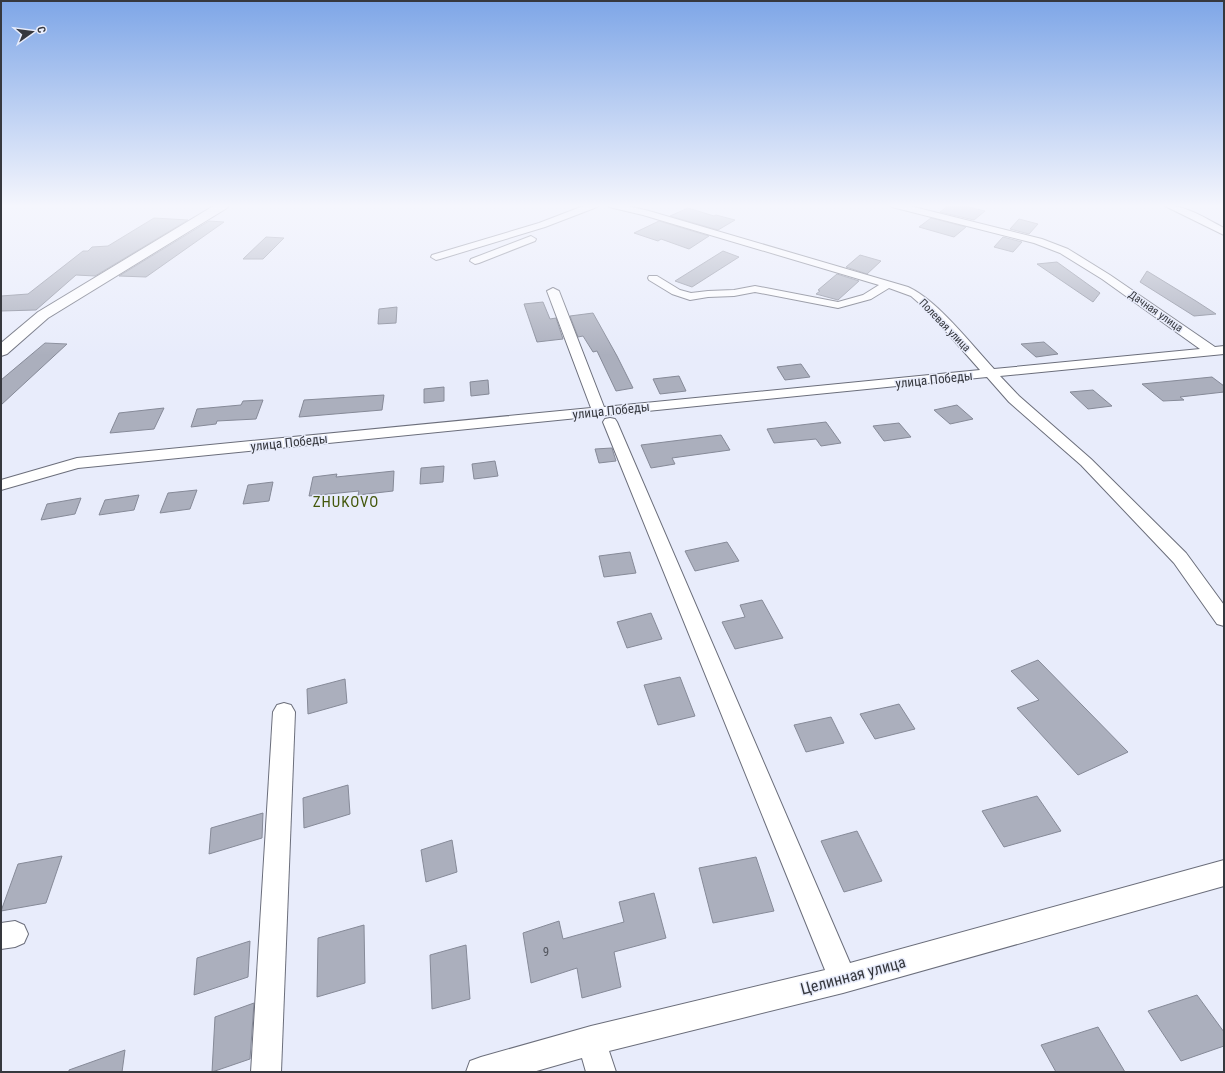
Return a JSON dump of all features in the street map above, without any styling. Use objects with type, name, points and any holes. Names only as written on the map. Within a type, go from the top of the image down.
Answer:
[{"type":"street","points":[[1,351],[43,315],[141,255]]},
{"type":"street","points":[[436,258],[446,255]]},
{"type":"street","points":[[475,261],[491,255]]},
{"type":"street","name":"Полевая улица","points":[[789,255],[888,284],[916,294],[931,308],[1014,398],[1086,462],[1180,558],[1222,613]]},
{"type":"street","name":"Дачная улица","points":[[1071,255],[1106,276],[1218,351]]},
{"type":"street","points":[[653,278],[676,292],[690,297],[708,294],[734,293],[754,289],[838,305],[867,297],[888,284]]},
{"type":"street","points":[[553,291],[843,979]]},
{"type":"street","name":"улица Победы","points":[[1,485],[77,463],[605,417],[990,373],[1218,351]]},
{"type":"street","points":[[266,1072],[284,712]]},
{"type":"street","name":"Целинная улица","points":[[481,1072],[591,1041],[843,979],[1224,872]]},
{"type":"street","points":[[591,1041],[601,1072]]},
{"type":"building","points":[[78,255],[130,255],[95,276],[76,275],[36,310],[1,311],[1,296],[28,294]]},
{"type":"building","points":[[153,255],[177,255],[146,277],[119,276]]},
{"type":"building","points":[[247,255],[267,255],[263,259],[243,259]]},
{"type":"building","points":[[716,255],[734,255],[739,257],[692,287],[675,281]]},
{"type":"building","points":[[860,255],[881,261],[867,274],[846,267]]},
{"type":"building","points":[[1057,262],[1100,293],[1093,302],[1037,264]]},
{"type":"building","points":[[1147,271],[1216,314],[1194,316],[1140,282]]},
{"type":"building","points":[[837,274],[859,281],[838,300],[816,294],[820,291],[818,290]]},
{"type":"building","points":[[543,302],[550,319],[556,318],[563,339],[537,342],[524,304]]},
{"type":"building","points":[[397,307],[396,323],[378,324],[379,309]]},
{"type":"building","points":[[593,313],[633,388],[616,391],[597,351],[593,352],[583,336],[578,337],[570,316]]},
{"type":"building","points":[[1044,342],[1058,354],[1036,357],[1021,344]]},
{"type":"building","points":[[45,343],[67,344],[1,405],[1,380]]},
{"type":"building","points":[[801,364],[810,377],[785,380],[777,367]]},
{"type":"building","points":[[679,376],[686,391],[660,394],[653,379]]},
{"type":"building","points":[[1212,377],[1224,386],[1224,392],[1180,397],[1184,400],[1163,401],[1142,384]]},
{"type":"building","points":[[488,380],[489,394],[471,396],[470,382]]},
{"type":"building","points":[[444,387],[444,401],[424,403],[424,389]]},
{"type":"building","points":[[1093,390],[1112,406],[1088,409],[1070,392]]},
{"type":"building","points":[[384,395],[382,410],[299,417],[304,400]]},
{"type":"building","points":[[263,400],[256,419],[217,421],[216,424],[191,427],[197,409],[241,405],[243,401]]},
{"type":"building","points":[[957,405],[973,419],[950,424],[934,410]]},
{"type":"building","points":[[164,408],[154,429],[110,433],[119,413]]},
{"type":"building","points":[[826,422],[841,443],[821,446],[816,439],[774,443],[767,429]]},
{"type":"building","points":[[899,423],[911,437],[884,441],[873,426]]},
{"type":"building","points":[[721,435],[730,450],[672,458],[675,464],[651,468],[641,445]]},
{"type":"building","points":[[612,448],[616,461],[599,463],[595,449]]},
{"type":"building","points":[[495,461],[498,476],[474,479],[472,464]]},
{"type":"building","points":[[444,466],[443,482],[420,484],[421,468]]},
{"type":"building","points":[[394,471],[393,491],[358,495],[359,491],[309,496],[313,477],[337,474],[336,477]]},
{"type":"building","points":[[273,482],[269,501],[243,504],[248,485]]},
{"type":"building","points":[[197,490],[190,509],[160,513],[168,493]]},
{"type":"building","points":[[139,495],[134,510],[99,515],[105,500]]},
{"type":"building","points":[[81,498],[75,514],[41,520],[47,504]]},
{"type":"building","points":[[727,542],[739,561],[695,571],[685,551]]},
{"type":"building","points":[[630,552],[636,573],[604,577],[599,556]]},
{"type":"building","points":[[762,600],[783,638],[735,649],[722,622],[745,617],[740,605]]},
{"type":"building","points":[[651,613],[662,639],[627,648],[617,622]]},
{"type":"building","points":[[1038,660],[1128,752],[1078,775],[1017,708],[1039,700],[1011,671]]},
{"type":"building","points":[[680,677],[695,716],[658,725],[644,685]]},
{"type":"building","points":[[345,679],[347,703],[308,714],[307,689]]},
{"type":"building","points":[[899,704],[915,729],[875,739],[860,714]]},
{"type":"building","points":[[831,717],[844,743],[806,752],[794,725]]},
{"type":"building","points":[[348,785],[350,814],[304,828],[303,798]]},
{"type":"building","points":[[1037,796],[1061,831],[1004,847],[982,811]]},
{"type":"building","points":[[263,813],[262,838],[209,854],[211,828]]},
{"type":"building","points":[[857,831],[882,881],[844,892],[821,841]]},
{"type":"building","points":[[452,840],[457,872],[426,882],[421,850]]},
{"type":"building","points":[[62,856],[46,903],[1,911],[18,864]]},
{"type":"building","points":[[756,857],[774,911],[713,923],[699,868]]},
{"type":"building","points":[[654,893],[666,938],[614,952],[621,987],[582,998],[577,968],[531,983],[523,933],[559,921],[563,939],[624,922],[619,902]]},
{"type":"building","points":[[364,925],[365,983],[317,997],[318,938]]},
{"type":"building","points":[[250,941],[248,977],[194,995],[197,958]]},
{"type":"building","points":[[466,945],[470,999],[432,1009],[430,955]]},
{"type":"building","points":[[1197,995],[1224,1032],[1224,1046],[1181,1061],[1148,1011]]},
{"type":"building","points":[[254,1003],[250,1059],[212,1072],[215,1017]]},
{"type":"building","points":[[1098,1027],[1125,1072],[1056,1072],[1041,1045]]},
{"type":"building","points":[[125,1050],[122,1072],[69,1072],[69,1070]]},
{"type":"district","name":"ZHUKOVO","points":[[346,502]]}]
